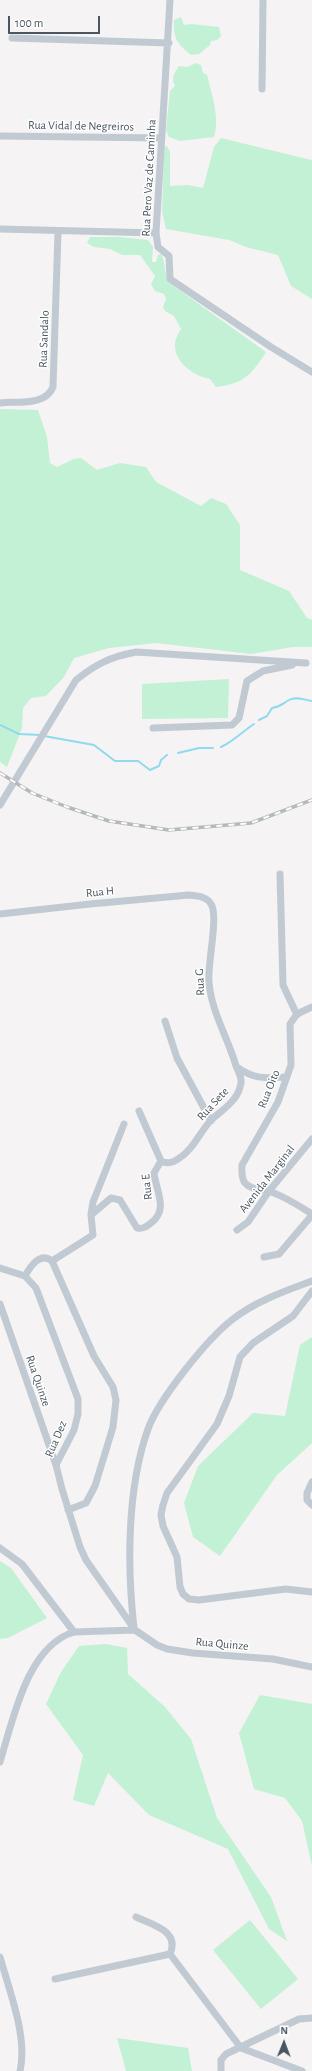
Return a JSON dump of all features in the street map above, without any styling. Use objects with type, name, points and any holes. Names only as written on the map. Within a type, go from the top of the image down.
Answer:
[{"type":"street","name":"Rua Pero Vaz de Caminha","points":[[170,0],[169,43],[156,234],[158,247],[169,256],[169,274],[174,282],[312,372]]},
{"type":"street","points":[[262,89],[263,0]]},
{"type":"street","points":[[12,38],[169,43]]},
{"type":"street","name":"Rua Vidal de Negreiros","points":[[0,136],[162,138]]},
{"type":"street","points":[[0,230],[156,234]]},
{"type":"street","name":"Rua Sandalo","points":[[0,403],[38,400],[49,395],[53,387],[58,232]]},
{"type":"street","points":[[0,805],[76,680],[93,667],[114,656],[136,652],[309,663]]},
{"type":"street","points":[[153,728],[232,725],[239,718],[247,681],[263,671],[309,663]]},
{"type":"street","points":[[280,874],[284,985],[297,1015],[312,1007]]},
{"type":"street","name":"Rua H","points":[[0,914],[145,898],[189,895],[202,897]]},
{"type":"street","name":"Rua G","points":[[202,897],[210,903],[213,909],[208,977],[210,995],[236,1066]]},
{"type":"street","name":"Rua Oito","points":[[269,1191],[257,1189],[245,1183],[242,1174],[242,1165],[278,1102],[291,1066],[290,1024],[297,1015]]},
{"type":"street","points":[[165,1021],[177,1058],[211,1120]]},
{"type":"street","points":[[236,1066],[248,1075],[261,1078],[286,1077]]},
{"type":"street","name":"Rua Sete","points":[[161,1161],[168,1163],[176,1161],[183,1156],[211,1120],[233,1101],[238,1093],[241,1078],[236,1066]]},
{"type":"street","points":[[139,1111],[161,1161]]},
{"type":"street","points":[[52,1261],[93,1235],[91,1215],[93,1202],[124,1124]]},
{"type":"street","name":"Avenida Marginal","points":[[237,1230],[248,1222],[269,1191],[312,1139]]},
{"type":"street","name":"Rua E","points":[[91,1215],[111,1198],[115,1198],[120,1200],[137,1228],[146,1228],[158,1219],[160,1215],[160,1191],[154,1173],[161,1161]]},
{"type":"street","points":[[264,1257],[279,1254],[312,1215],[298,1205],[269,1191]]},
{"type":"street","points":[[0,1268],[24,1276],[36,1261],[45,1258],[52,1261],[94,1356],[113,1387],[116,1400],[113,1426],[95,1486],[86,1502],[68,1510]]},
{"type":"street","name":"Rua Dez","points":[[24,1276],[36,1288],[78,1399],[78,1414],[74,1430],[56,1465],[68,1510],[86,1560],[135,1630]]},
{"type":"street","points":[[0,1762],[25,1685],[34,1666],[58,1640],[65,1634],[74,1632],[135,1630],[130,1596],[132,1578],[129,1544],[132,1508],[140,1459],[148,1428],[161,1404],[210,1339],[233,1319],[255,1305],[312,1281]]},
{"type":"street","points":[[312,1291],[293,1316],[253,1343],[240,1357],[229,1396],[217,1424],[167,1493],[161,1515],[163,1526],[177,1557],[180,1587],[183,1594],[189,1599],[199,1600],[286,1590],[312,1592]]},
{"type":"street","name":"Rua Quinze","points":[[0,1304],[56,1465]]},
{"type":"street","points":[[312,1482],[307,1493],[307,1500],[312,1505]]},
{"type":"street","points":[[0,1548],[22,1564],[74,1632]]},
{"type":"street","name":"Rua Quinze","points":[[135,1630],[157,1645],[167,1649],[193,1653],[273,1659],[312,1667]]},
{"type":"street","points":[[136,1917],[166,1932],[172,1937],[173,1947],[170,1954]]},
{"type":"street","points":[[55,1979],[170,1954]]},
{"type":"street","points":[[170,1954],[241,2048],[302,2071]]},
{"type":"street","points":[[0,1957],[20,2032],[22,2071]]},
{"type":"street","points":[[221,2071],[221,2060],[226,2054],[299,2019],[312,2018]]},
{"type":"green space","points":[[181,17],[184,25],[191,24],[219,27],[221,36],[217,40],[211,41],[210,45],[199,54],[191,55],[179,44],[175,36],[174,20]]},
{"type":"green space","points":[[196,63],[201,65],[203,73],[207,75],[215,106],[216,130],[214,137],[180,141],[169,137],[166,130],[170,91],[175,86],[173,80],[179,66],[187,67]]},
{"type":"green space","points":[[221,138],[312,159],[312,299],[291,286],[278,255],[246,247],[229,240],[166,229],[162,212],[164,147],[167,146],[170,152],[170,186],[188,185],[203,188],[214,147]]},
{"type":"green space","points":[[90,237],[119,237],[148,240],[153,247],[152,262],[156,262],[158,255],[161,254],[164,261],[168,282],[266,352],[246,377],[226,386],[216,387],[210,379],[193,372],[183,364],[176,353],[176,340],[181,329],[174,316],[165,311],[163,307],[166,299],[164,294],[155,291],[151,284],[155,276],[140,255],[122,255],[110,249],[94,247],[87,243]]},
{"type":"green space","points":[[0,409],[38,410],[47,437],[50,463],[57,467],[74,459],[81,458],[97,470],[120,463],[146,467],[156,482],[201,506],[211,498],[226,504],[240,525],[240,570],[289,591],[307,618],[312,620],[312,647],[293,647],[251,654],[156,643],[109,648],[74,658],[64,677],[46,696],[31,698],[23,708],[22,728],[7,767],[0,762]]},
{"type":"green space","points":[[229,679],[228,718],[142,719],[142,684]]},
{"type":"green space","points":[[312,1337],[312,1443],[277,1475],[220,1556],[193,1537],[184,1503],[198,1466],[253,1413],[285,1416],[300,1345]]},
{"type":"green space","points":[[0,1561],[11,1568],[47,1618],[8,1638],[0,1639]]},
{"type":"green space","points":[[106,1644],[127,1648],[128,1674],[165,1707],[191,1739],[217,1818],[271,1897],[287,1941],[269,1929],[228,1849],[149,1815],[108,1773],[94,1806],[73,1800],[83,1755],[46,1704],[61,1672],[79,1646]]},
{"type":"green space","points":[[260,1695],[312,1704],[312,1866],[302,1821],[285,1798],[254,1789],[239,1733]]},
{"type":"green space","points":[[250,1920],[298,1979],[261,2009],[213,1950]]},
{"type":"green space","points":[[117,2038],[188,2048],[192,2071],[126,2071]]},
{"type":"waterway","points":[[259,720],[267,716],[272,708],[289,700],[298,698],[312,701]]},
{"type":"waterway","points":[[221,747],[254,724]]},
{"type":"waterway","points":[[0,725],[19,734],[40,735]]},
{"type":"waterway","points":[[44,736],[94,745],[115,761],[138,761],[150,770],[159,766],[161,760],[167,755]]},
{"type":"waterway","points":[[178,753],[199,748],[213,748]]},
{"type":"railway","points":[[0,773],[32,793],[67,807],[109,821],[169,830],[251,823],[312,800]]}]
